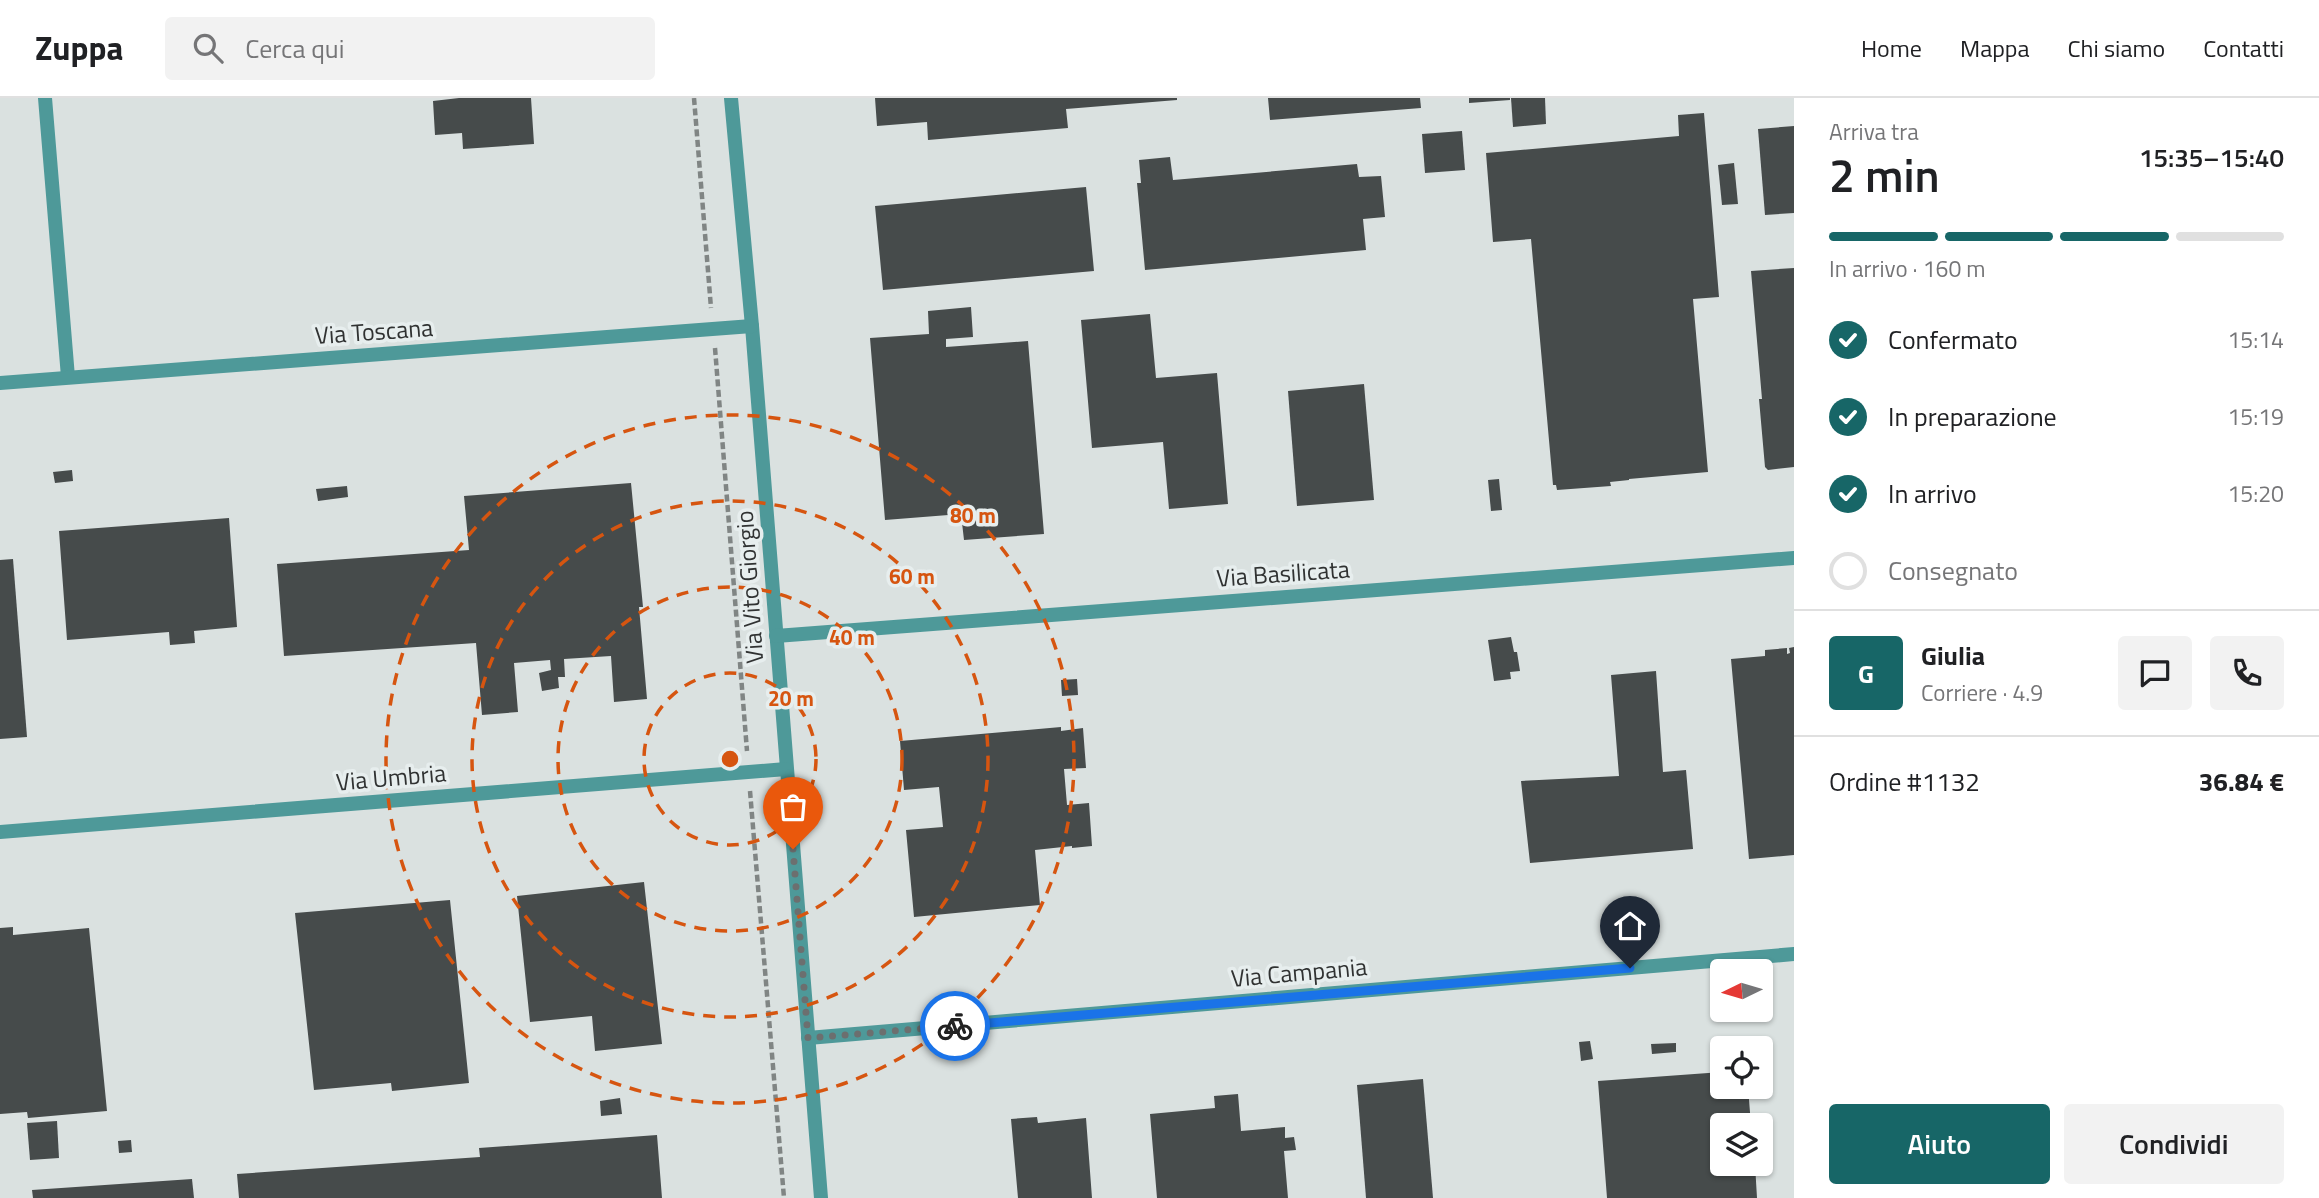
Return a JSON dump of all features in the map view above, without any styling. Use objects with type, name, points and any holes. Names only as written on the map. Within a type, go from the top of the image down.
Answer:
[{"type":"street","points":[[45,98],[68,377]]},
{"type":"street","name":"Via Vito Giorgio","points":[[731,98],[752,326],[821,1198]]},
{"type":"street","name":"Via Toscana","points":[[0,383],[752,326]]},
{"type":"street","name":"Via Basilicata","points":[[776,636],[1794,558]]},
{"type":"street","name":"Via Umbria","points":[[0,832],[786,769]]},
{"type":"street","name":"Via Campania","points":[[808,1038],[1794,954]]},
{"type":"path","points":[[694,98],[784,1198]]},
{"type":"building","points":[[459,98],[531,98],[534,144],[463,149],[462,133],[435,135],[433,101]]},
{"type":"building","points":[[875,98],[1177,100],[1066,109],[1068,128],[928,140],[927,122],[877,126]]},
{"type":"building","points":[[1268,98],[1420,98],[1421,108],[1270,120]]},
{"type":"building","points":[[1469,98],[1510,98],[1510,100],[1469,103]]},
{"type":"building","points":[[1511,98],[1545,98],[1546,124],[1513,127]]},
{"type":"building","points":[[1704,113],[1719,297],[1693,299],[1708,472],[1629,479],[1610,482],[1611,486],[1557,490],[1556,485],[1553,485],[1531,239],[1493,242],[1486,153],[1679,136],[1678,115]]},
{"type":"building","points":[[1794,126],[1794,213],[1765,215],[1758,129]]},
{"type":"building","points":[[1462,131],[1465,170],[1425,173],[1422,134]]},
{"type":"building","points":[[1170,157],[1173,180],[1357,164],[1359,177],[1381,176],[1385,217],[1363,219],[1366,250],[1145,270],[1137,183],[1141,183],[1139,160]]},
{"type":"building","points":[[1734,163],[1738,204],[1722,205],[1718,165]]},
{"type":"building","points":[[1086,187],[1094,271],[883,290],[875,206]]},
{"type":"building","points":[[1794,268],[1794,467],[1768,470],[1765,467],[1759,399],[1762,399],[1751,271]]},
{"type":"building","points":[[971,307],[973,337],[946,339],[946,347],[1028,341],[1044,534],[964,540],[961,514],[885,520],[870,338],[929,334],[928,311]]},
{"type":"building","points":[[1150,314],[1156,378],[1217,373],[1228,504],[1169,509],[1163,442],[1092,448],[1081,320]]},
{"type":"building","points":[[1364,384],[1374,500],[1297,506],[1288,391]]},
{"type":"building","points":[[72,470],[73,481],[55,483],[53,472]]},
{"type":"building","points":[[1499,479],[1502,510],[1491,511],[1488,480]]},
{"type":"building","points":[[631,483],[643,607],[639,607],[647,699],[614,702],[611,656],[564,659],[565,677],[558,677],[559,688],[542,691],[539,673],[551,670],[550,660],[514,663],[518,712],[482,715],[476,643],[284,656],[277,564],[469,550],[464,496]]},
{"type":"building","points":[[347,486],[348,497],[318,501],[316,489]]},
{"type":"building","points":[[229,518],[237,627],[194,631],[195,643],[170,645],[169,632],[67,640],[59,531]]},
{"type":"building","points":[[13,559],[27,737],[0,739],[0,560]]},
{"type":"building","points":[[1511,637],[1520,671],[1510,672],[1511,679],[1494,681],[1488,640]]},
{"type":"building","points":[[1794,647],[1794,855],[1749,859],[1731,659],[1765,656],[1765,650],[1787,648],[1787,654],[1790,653],[1789,648]]},
{"type":"building","points":[[1656,671],[1663,772],[1686,770],[1693,849],[1530,863],[1521,781],[1619,776],[1611,675]]},
{"type":"building","points":[[1077,679],[1078,695],[1062,696],[1061,680]]},
{"type":"building","points":[[1061,727],[1061,731],[1083,728],[1086,768],[1064,769],[1067,805],[1089,803],[1092,846],[1035,850],[1040,905],[914,917],[906,830],[943,827],[939,787],[904,790],[900,741]]},
{"type":"building","points":[[644,882],[662,1044],[595,1051],[592,1016],[530,1022],[517,896]]},
{"type":"building","points":[[450,900],[469,1083],[392,1091],[391,1083],[314,1090],[295,913]]},
{"type":"building","points":[[13,927],[13,935],[89,928],[107,1111],[28,1118],[27,1112],[0,1114],[0,928]]},
{"type":"building","points":[[1590,1041],[1593,1059],[1581,1061],[1579,1042]]},
{"type":"building","points":[[1676,1043],[1676,1052],[1652,1054],[1651,1044]]},
{"type":"building","points":[[1710,1073],[1710,1099],[1749,1099],[1750,1113],[1710,1113],[1710,1176],[1756,1176],[1757,1198],[1607,1198],[1598,1081]]},
{"type":"building","points":[[1423,1079],[1433,1198],[1366,1198],[1357,1085]]},
{"type":"building","points":[[1238,1094],[1241,1131],[1285,1127],[1285,1138],[1294,1137],[1296,1150],[1284,1151],[1288,1198],[1157,1198],[1150,1114],[1215,1108],[1214,1096]]},
{"type":"building","points":[[620,1098],[622,1114],[601,1116],[600,1101]]},
{"type":"building","points":[[1037,1117],[1038,1123],[1086,1118],[1092,1198],[1018,1198],[1011,1119]]},
{"type":"building","points":[[57,1121],[59,1158],[30,1160],[27,1123]]},
{"type":"building","points":[[657,1135],[662,1198],[239,1198],[237,1174],[480,1157],[479,1148]]},
{"type":"building","points":[[131,1140],[132,1152],[119,1153],[118,1141]]},
{"type":"building","points":[[192,1179],[194,1198],[33,1198],[32,1190]]},
{"type":"way so far","points":[[793,849],[808,1038],[955,1026]]},
{"type":"route","points":[[955,1026],[1630,968]]}]
